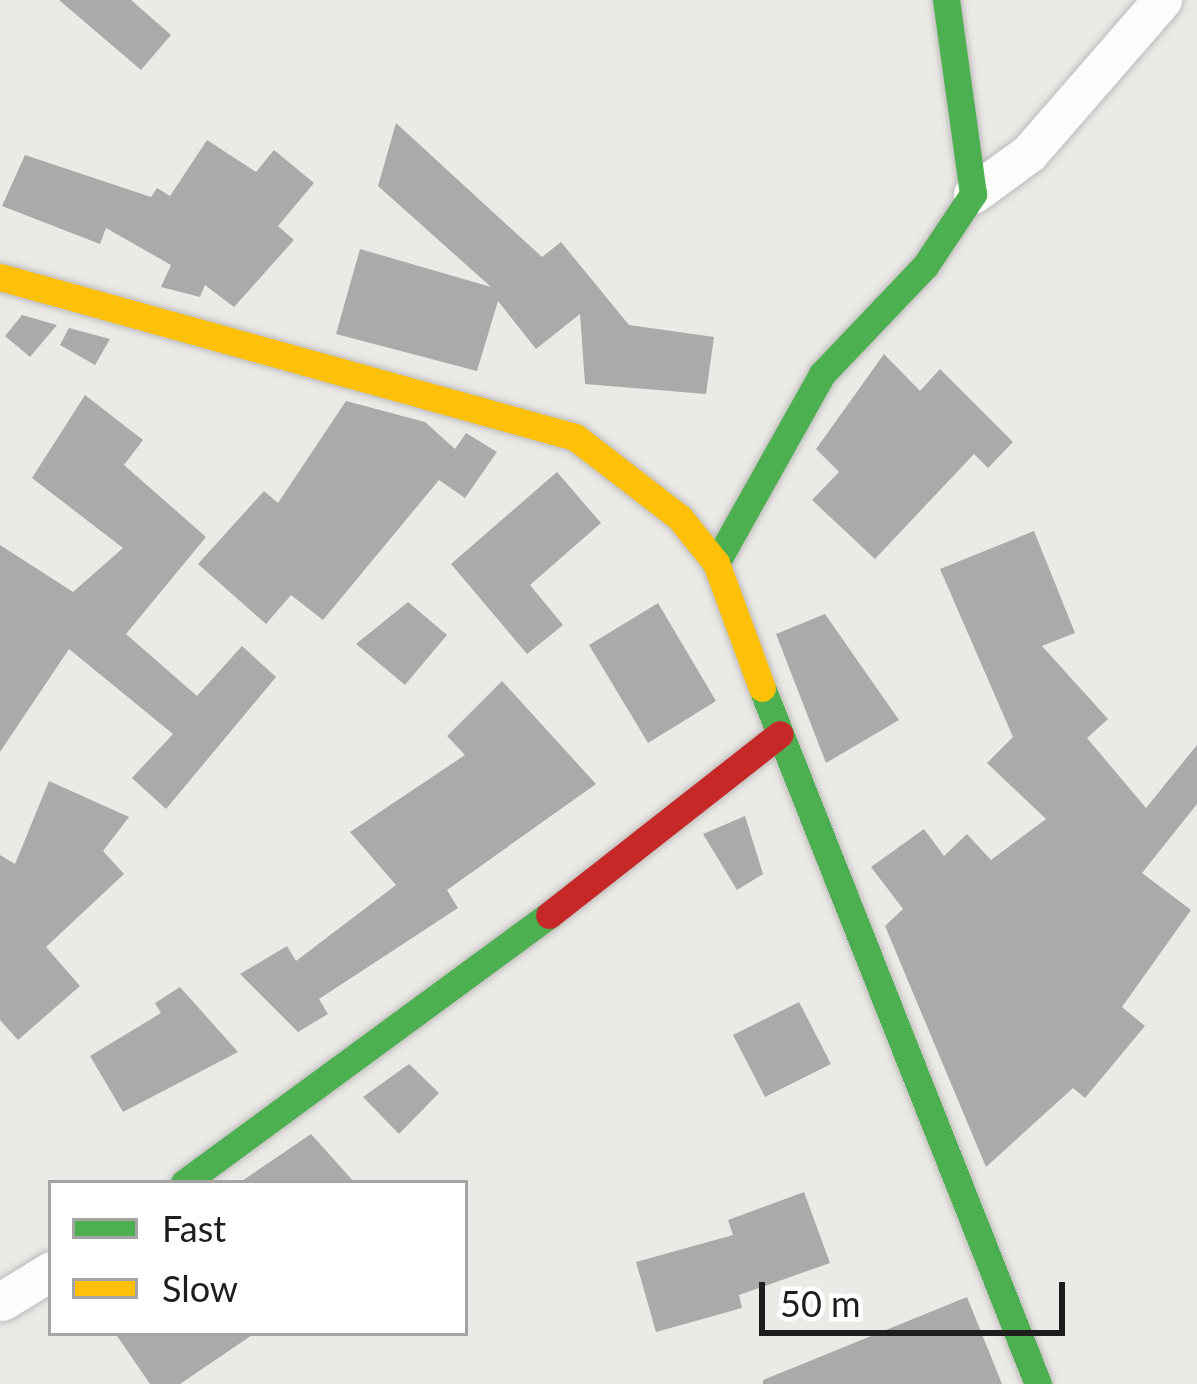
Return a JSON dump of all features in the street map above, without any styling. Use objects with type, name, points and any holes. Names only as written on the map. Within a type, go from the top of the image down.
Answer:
[{"type":"street","points":[[946,0],[973,194]]},
{"type":"street","points":[[716,563],[813,387],[925,266],[973,194],[1029,153],[1162,0]]},
{"type":"street","points":[[0,277],[575,437],[636,476],[716,563],[1038,1384]]},
{"type":"street","points":[[188,1180],[376,1050],[781,734]]},
{"type":"street","points":[[2,1301],[48,1273]]},
{"type":"building","points":[[59,0],[131,0],[171,35],[141,70]]},
{"type":"building","points":[[396,123],[542,257],[561,242],[629,325],[714,337],[706,394],[585,384],[580,314],[536,349],[498,301],[477,371],[336,334],[360,249],[491,287],[378,186]]},
{"type":"building","points":[[207,140],[256,172],[274,150],[314,183],[278,226],[294,240],[234,307],[205,285],[200,297],[161,287],[171,265],[106,228],[100,244],[2,206],[25,155],[151,197],[157,188],[170,196]]},
{"type":"building","points":[[22,315],[57,325],[30,357],[5,336]]},
{"type":"building","points":[[69,328],[110,339],[95,365],[60,345]]},
{"type":"building","points":[[884,354],[920,391],[940,369],[1013,442],[988,468],[974,454],[875,559],[812,500],[839,472],[816,449]]},
{"type":"building","points":[[85,395],[143,440],[124,465],[206,537],[126,634],[197,696],[242,646],[276,677],[166,809],[132,778],[173,734],[69,649],[0,752],[0,545],[73,592],[123,548],[32,478]]},
{"type":"building","points":[[346,401],[425,422],[455,449],[466,433],[497,452],[465,498],[439,480],[323,620],[291,595],[266,624],[198,564],[264,491],[278,503]]},
{"type":"building","points":[[557,472],[601,523],[530,585],[563,625],[527,654],[451,564]]},
{"type":"building","points":[[1034,531],[1075,633],[1042,646],[1108,719],[1087,738],[1146,808],[1197,745],[1197,804],[1142,873],[1191,910],[1122,1007],[1145,1026],[1085,1098],[1073,1088],[986,1167],[885,926],[903,909],[871,867],[924,829],[944,856],[967,834],[991,860],[1046,819],[987,763],[1013,737],[940,569]]},
{"type":"building","points":[[408,602],[447,635],[405,685],[356,644]]},
{"type":"building","points":[[658,603],[716,701],[648,743],[589,645]]},
{"type":"building","points":[[825,614],[899,720],[826,763],[776,634]]},
{"type":"building","points":[[502,681],[596,784],[447,890],[458,908],[319,999],[328,1014],[298,1032],[240,974],[287,946],[296,961],[396,885],[350,832],[465,755],[447,736]]},
{"type":"building","points":[[49,781],[129,817],[103,851],[124,874],[46,947],[80,986],[18,1040],[0,1020],[0,855],[15,864]]},
{"type":"building","points":[[745,816],[763,874],[737,890],[703,834]]},
{"type":"building","points":[[180,987],[238,1052],[123,1112],[90,1056],[161,1013],[155,1003]]},
{"type":"building","points":[[799,1002],[831,1064],[765,1097],[733,1035]]},
{"type":"building","points":[[409,1064],[439,1093],[399,1134],[363,1097]]},
{"type":"building","points":[[311,1134],[352,1180],[243,1180]]},
{"type":"building","points":[[804,1192],[830,1263],[739,1295],[742,1308],[656,1332],[636,1262],[733,1235],[728,1220]]},
{"type":"building","points":[[967,1297],[1002,1384],[763,1384],[763,1380]]},
{"type":"building","points":[[117,1336],[251,1336],[180,1384],[150,1384]]},
{"type":"traffic: fast","points":[[716,563],[822,374],[925,266],[973,194],[946,0]]},
{"type":"traffic: fast","points":[[762,688],[1038,1384]]},
{"type":"traffic: fast","points":[[188,1180],[549,915]]},
{"type":"traffic: slow","points":[[0,277],[575,437],[680,518],[716,563],[762,688]]},
{"type":"traffic: jam","points":[[549,915],[780,734]]}]
